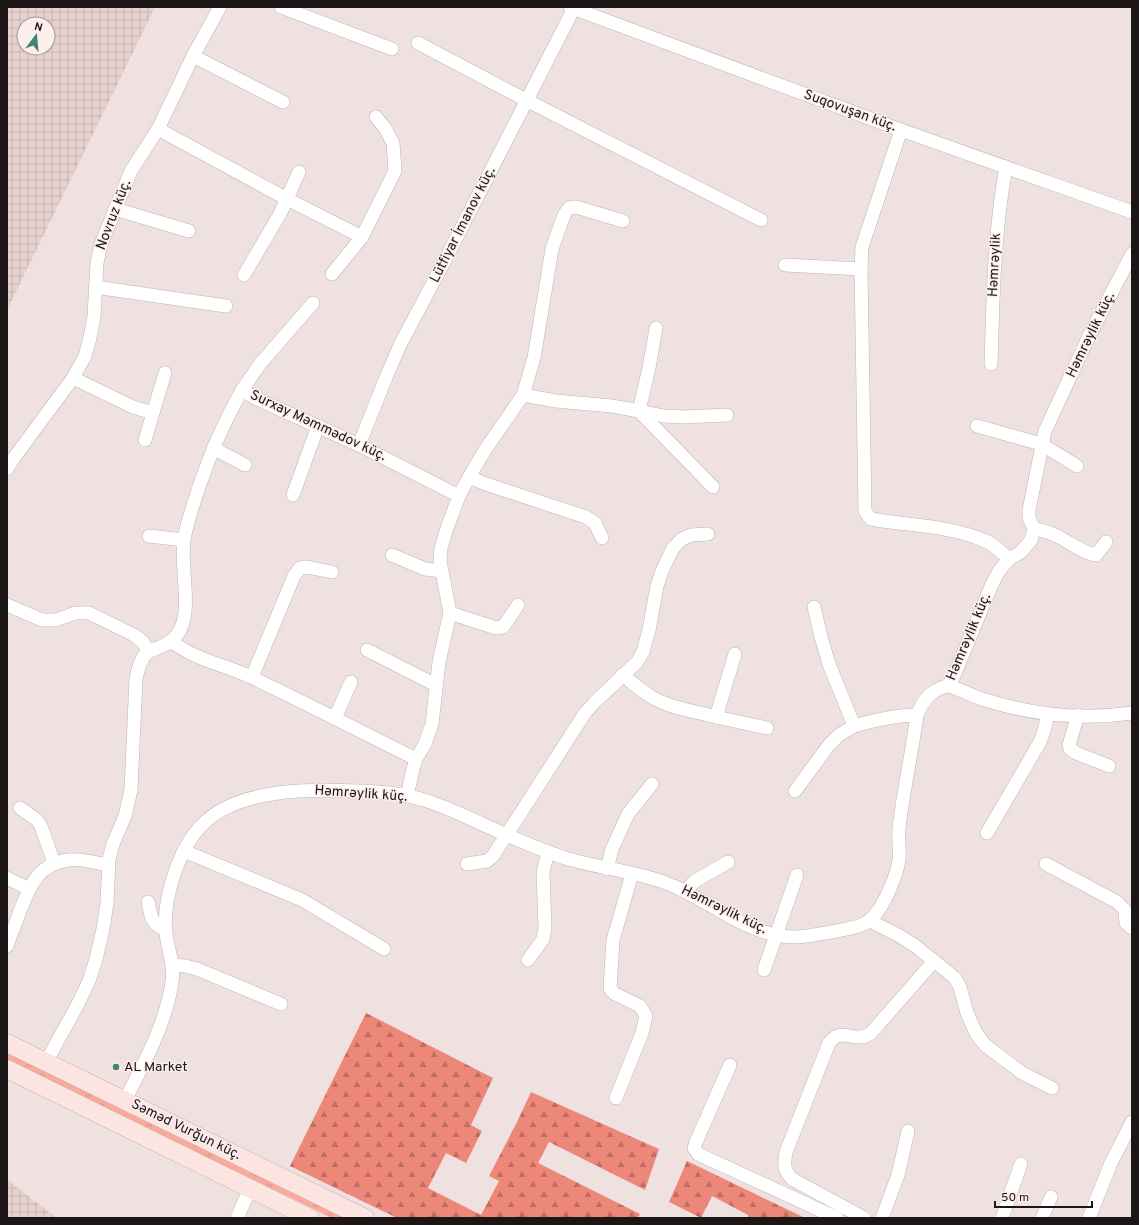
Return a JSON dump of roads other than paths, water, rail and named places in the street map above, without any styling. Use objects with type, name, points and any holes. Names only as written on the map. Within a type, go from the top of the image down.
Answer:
[{"type":"main road","name":"Səməd Vurğun küç.","points":[[7,1042],[365,1218]]},
{"type":"main road","name":"Səməd Vurğun küç.","points":[[7,1069],[310,1218]]},
{"type":"street","name":"Novruz küç.","points":[[7,469],[74,378],[85,356],[94,316],[96,263],[101,244],[131,171],[158,129],[193,56],[220,7]]},
{"type":"street","points":[[281,7],[392,49]]},
{"type":"street","name":"Lütfiyar İmanov küç.","points":[[359,445],[400,345],[454,243],[572,8]]},
{"type":"street","name":"Suqovuşan küç.","points":[[572,8],[901,130],[1132,212]]},
{"type":"street","points":[[418,43],[761,220]]},
{"type":"street","points":[[193,56],[283,102]]},
{"type":"street","points":[[332,274],[362,237],[395,171],[393,143],[385,128],[376,117]]},
{"type":"street","points":[[158,129],[287,199],[362,237]]},
{"type":"street","points":[[901,130],[862,247],[861,269],[865,511],[871,518],[946,529],[970,535],[989,543],[1010,559]]},
{"type":"street","name":"Həmrəylik","points":[[991,364],[995,255],[1000,196],[1006,167]]},
{"type":"street","points":[[244,275],[280,214],[299,172]]},
{"type":"street","points":[[408,796],[416,759],[425,744],[432,724],[439,662],[450,613],[440,561],[441,548],[459,496],[468,477],[523,395],[534,358],[552,249],[564,215],[569,208],[576,207],[623,221]]},
{"type":"street","points":[[115,209],[189,231]]},
{"type":"street","name":"Həmrəylik küç.","points":[[125,1100],[153,1044],[171,993],[173,976],[172,965],[165,929],[167,907],[175,872],[184,851],[192,836],[203,823],[215,814],[228,807],[265,796],[289,791],[329,790],[385,793],[408,796],[438,804],[548,852],[607,869],[667,883],[747,925],[776,936],[808,936],[858,926],[870,921],[879,910],[896,875],[899,858],[898,832],[917,715],[926,698],[935,690],[948,686],[958,668],[992,584],[999,571],[1010,559],[1021,552],[1031,540],[1034,529],[1029,510],[1041,444],[1045,431],[1090,334],[1132,254]]},
{"type":"street","points":[[785,265],[861,269]]},
{"type":"street","points":[[95,287],[226,306]]},
{"type":"street","points":[[242,390],[260,364],[313,303]]},
{"type":"street","points":[[639,411],[656,328]]},
{"type":"street","points":[[145,440],[165,373]]},
{"type":"street","points":[[74,378],[133,407],[154,413]]},
{"type":"street","name":"Surxay Məmmədov küç.","points":[[171,641],[180,630],[184,613],[185,591],[182,559],[188,519],[214,448],[233,405],[242,390],[359,445],[459,496]]},
{"type":"street","points":[[523,395],[556,401],[606,405],[664,416],[684,417],[727,415]]},
{"type":"street","points":[[639,411],[713,487]]},
{"type":"street","points":[[293,495],[318,426]]},
{"type":"street","points":[[977,426],[1041,444],[1077,466]]},
{"type":"street","points":[[214,448],[245,465]]},
{"type":"street","points":[[468,477],[586,517],[594,523],[602,538]]},
{"type":"street","points":[[1034,529],[1044,530],[1058,536],[1088,554],[1096,555],[1106,542]]},
{"type":"street","points":[[467,864],[487,861],[494,856],[585,713],[622,675],[637,662],[643,652],[649,630],[657,586],[662,570],[673,548],[682,539],[691,535],[708,534]]},
{"type":"street","points":[[149,536],[184,540]]},
{"type":"street","points":[[392,555],[425,568],[442,570]]},
{"type":"street","points":[[252,677],[291,583],[300,568],[307,567],[332,572]]},
{"type":"street","points":[[7,605],[42,620],[56,620],[75,613],[89,613],[134,635],[143,642],[148,652]]},
{"type":"street","points":[[450,613],[496,628],[503,627],[518,605]]},
{"type":"street","points":[[814,607],[829,664],[854,726]]},
{"type":"street","points":[[46,1062],[77,1006],[89,981],[96,959],[107,902],[108,865],[113,844],[126,816],[131,790],[136,679],[139,664],[148,652],[171,641],[191,654],[252,677],[416,759]]},
{"type":"street","points":[[367,650],[436,685]]},
{"type":"street","points":[[716,717],[735,654]]},
{"type":"street","points":[[622,675],[651,696],[674,707],[767,728]]},
{"type":"street","points":[[335,718],[351,682]]},
{"type":"street","points":[[948,686],[958,688],[982,698],[1005,705],[1048,714],[1118,715],[1132,713]]},
{"type":"street","points":[[987,833],[1040,742],[1048,714]]},
{"type":"street","points":[[795,791],[829,745],[854,726],[901,715],[917,715]]},
{"type":"street","points":[[1078,715],[1069,745],[1070,749],[1076,753],[1109,766]]},
{"type":"street","points":[[607,869],[612,849],[628,814],[652,784]]},
{"type":"street","points":[[20,808],[37,820],[41,826],[54,863]]},
{"type":"street","points":[[184,851],[302,900],[384,949]]},
{"type":"street","points":[[528,960],[543,939],[545,928],[543,872],[548,852]]},
{"type":"street","points":[[7,946],[29,889],[34,879],[43,871],[54,863],[69,860],[108,865]]},
{"type":"street","points":[[684,891],[695,881],[728,862]]},
{"type":"street","points":[[1046,864],[1117,902],[1124,910],[1126,923],[1132,928]]},
{"type":"street","points":[[616,1098],[642,1034],[646,1016],[640,1006],[615,994],[610,989],[613,940],[632,874]]},
{"type":"street","points":[[764,970],[797,875]]},
{"type":"street","points":[[7,878],[29,889]]},
{"type":"street","points":[[148,902],[153,921],[158,927],[165,929]]},
{"type":"street","points":[[870,921],[898,935],[955,978],[960,987],[966,1014],[976,1033],[985,1045],[1022,1073],[1052,1088]]},
{"type":"street","points":[[864,1218],[792,1179],[786,1172],[784,1163],[786,1152],[829,1043],[833,1038],[841,1035],[865,1037],[871,1033],[934,961]]},
{"type":"street","points":[[172,965],[198,969],[282,1004]]},
{"type":"street","points":[[730,1065],[694,1148],[698,1154],[837,1218]]},
{"type":"street","points":[[1089,1218],[1111,1163],[1132,1122]]},
{"type":"street","points":[[882,1218],[898,1175],[908,1131]]},
{"type":"street","points":[[1002,1218],[1021,1164]]},
{"type":"street","points":[[237,1218],[250,1189]]},
{"type":"street","points":[[1042,1218],[1051,1197]]},
{"type":"place","name":"AL Market","points":[[116,1067]]}]
